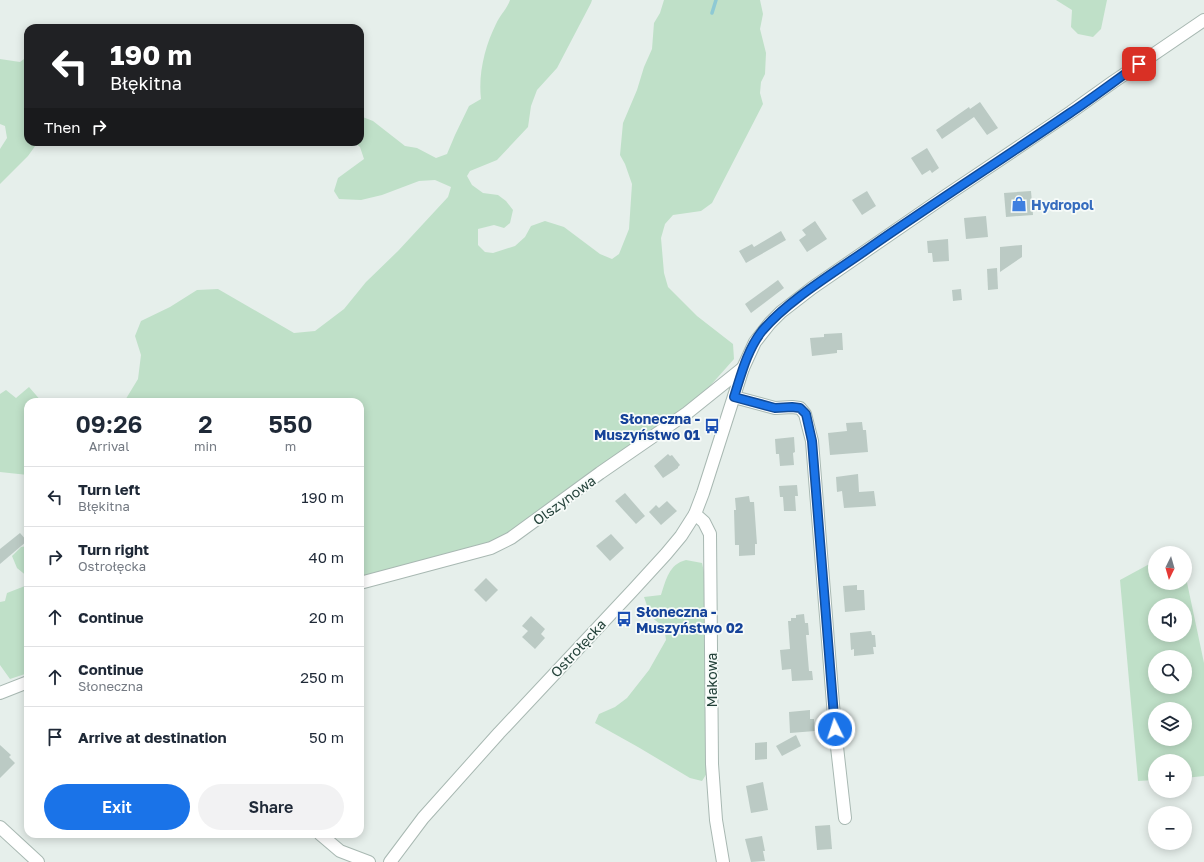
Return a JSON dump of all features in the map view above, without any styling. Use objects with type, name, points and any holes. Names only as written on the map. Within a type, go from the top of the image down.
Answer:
[{"type":"street","name":"Ostrołęcka","points":[[390,862],[423,818],[499,733],[681,536],[694,514],[713,462],[743,368],[755,342],[762,332],[781,312],[812,288],[944,196],[1071,112],[1204,20]]},
{"type":"street","name":"Olszynowa","points":[[364,582],[491,548],[511,538],[600,473],[687,413],[743,368]]},
{"type":"street","points":[[734,397],[775,408],[800,408],[806,414],[812,441],[835,729],[845,818]]},
{"type":"street","name":"Makowa","points":[[694,514],[704,522],[710,534],[712,779],[716,820],[723,862]]},
{"type":"street","points":[[0,693],[24,684]]},
{"type":"street","points":[[0,827],[38,862]]},
{"type":"street","points":[[325,838],[340,851],[348,862]]},
{"type":"street","points":[[340,851],[369,862]]},
{"type":"green space","points":[[510,0],[592,0],[557,68],[537,90],[531,106],[528,127],[497,160],[470,171],[467,176],[472,185],[483,193],[498,195],[506,201],[513,210],[510,223],[504,228],[494,225],[478,229],[478,245],[485,252],[493,253],[515,246],[525,237],[531,226],[545,221],[564,227],[600,254],[612,259],[619,254],[629,229],[632,184],[620,155],[623,123],[652,49],[654,23],[660,13],[664,0],[760,0],[763,14],[760,29],[766,53],[765,74],[761,82],[760,93],[763,104],[712,203],[701,211],[673,215],[665,224],[661,238],[664,273],[668,287],[697,316],[733,344],[734,359],[684,412],[510,534],[491,544],[364,579],[364,398],[126,398],[138,379],[141,355],[135,336],[141,321],[170,307],[197,290],[218,289],[294,333],[315,331],[344,309],[366,282],[398,251],[448,197],[451,187],[435,180],[419,181],[382,195],[361,200],[339,199],[334,191],[338,178],[364,159],[359,146],[364,146],[364,118],[373,121],[405,146],[417,148],[436,158],[447,154],[469,106],[481,99],[480,90],[483,60],[496,24]]},
{"type":"green space","points":[[1056,0],[1107,0],[1101,29],[1093,37],[1078,34],[1071,27],[1072,10]]},
{"type":"green space","points":[[0,59],[20,62],[24,59],[24,146],[35,146],[28,156],[0,184],[0,149],[7,138],[5,126],[0,124]]},
{"type":"green space","points":[[29,387],[39,398],[24,398],[24,475],[0,472],[0,394],[6,390],[16,398]]},
{"type":"green space","points":[[21,547],[24,547],[24,574],[17,568],[12,556]]},
{"type":"green space","points":[[686,560],[702,563],[704,572],[707,773],[702,781],[690,778],[595,723],[599,714],[615,707],[627,698],[649,670],[666,640],[664,627],[651,617],[644,597],[661,595],[669,573],[676,565]]},
{"type":"green space","points":[[1148,565],[1148,590],[1189,590],[1190,598],[1148,598],[1148,642],[1192,642],[1192,606],[1204,663],[1204,776],[1192,777],[1192,754],[1148,754],[1148,780],[1138,781],[1120,580]]},
{"type":"green space","points":[[24,586],[24,674],[10,679],[0,665],[0,602],[5,601],[7,593]]},
{"type":"building","points":[[980,102],[998,128],[987,135],[974,117],[942,139],[936,130],[969,107],[970,109]]},
{"type":"building","points":[[927,148],[939,168],[932,173],[930,170],[922,175],[911,158]]},
{"type":"building","points":[[867,191],[876,206],[862,215],[852,200]]},
{"type":"building","name":"Hydropol","points":[[1031,191],[1033,215],[1006,217],[1004,193]]},
{"type":"building","points":[[986,216],[988,237],[966,239],[964,218]]},
{"type":"building","points":[[815,221],[827,239],[807,252],[799,240],[806,235],[802,230]]},
{"type":"building","points":[[781,231],[786,240],[746,263],[739,251],[752,244],[754,247]]},
{"type":"building","points":[[948,239],[949,261],[933,262],[932,253],[928,253],[927,241]]},
{"type":"building","points":[[1022,245],[1022,257],[1000,272],[1000,247]]},
{"type":"building","points":[[997,268],[998,289],[988,290],[987,269]]},
{"type":"building","points":[[778,280],[784,288],[751,313],[745,304]]},
{"type":"building","points":[[961,289],[962,300],[953,301],[952,290]]},
{"type":"building","points":[[842,333],[843,350],[837,350],[837,353],[812,356],[810,338],[824,337],[824,334]]},
{"type":"building","points":[[862,422],[863,430],[866,430],[868,452],[830,455],[828,433],[847,431],[846,423]]},
{"type":"building","points":[[794,437],[794,465],[780,466],[779,454],[776,454],[775,439]]},
{"type":"building","points":[[668,454],[670,456],[672,455],[680,465],[663,478],[654,466]]},
{"type":"building","points":[[858,474],[859,492],[874,491],[876,506],[844,508],[842,491],[837,492],[836,477]]},
{"type":"building","points":[[797,485],[798,496],[795,496],[796,511],[784,511],[783,497],[780,497],[779,486]]},
{"type":"building","points":[[625,493],[645,516],[636,524],[615,501]]},
{"type":"building","points":[[749,496],[750,502],[754,502],[757,544],[755,544],[755,555],[739,556],[739,545],[735,545],[735,498]]},
{"type":"building","points":[[667,501],[677,511],[661,525],[649,512],[656,505],[659,508]]},
{"type":"building","points":[[20,533],[24,538],[24,544],[0,564],[0,549]]},
{"type":"building","points":[[611,534],[624,548],[610,561],[596,546]]},
{"type":"building","points":[[486,578],[498,590],[486,602],[474,590]]},
{"type":"building","points":[[857,585],[857,590],[864,590],[865,610],[845,612],[843,586]]},
{"type":"building","points":[[804,614],[805,623],[808,623],[809,635],[806,635],[809,671],[812,671],[813,680],[792,681],[791,669],[782,670],[780,650],[790,649],[788,621],[791,621],[791,618],[796,618],[796,615]]},
{"type":"building","points":[[531,616],[545,629],[541,634],[545,638],[535,649],[522,637],[528,631],[522,626]]},
{"type":"building","points":[[871,631],[872,635],[875,635],[876,647],[873,647],[874,654],[854,656],[854,649],[851,650],[850,633]]},
{"type":"building","points":[[810,710],[810,719],[814,719],[815,731],[790,733],[789,712]]},
{"type":"building","points":[[796,735],[801,746],[782,756],[776,746]]},
{"type":"building","points":[[767,742],[767,759],[755,760],[755,743]]},
{"type":"building","points":[[0,745],[11,755],[9,757],[15,763],[0,778]]},
{"type":"building","points":[[763,782],[768,810],[751,813],[746,786]]},
{"type":"building","points":[[830,825],[832,849],[817,850],[815,826]]},
{"type":"building","points":[[762,836],[765,861],[751,862],[745,839]]},
{"type":"waterway","points":[[712,13],[716,0]]},
{"type":"place","name":"Hydropol","points":[[1019,204]]},
{"type":"place","name":"Słoneczna - Muszyństwo 01","points":[[712,426]]},
{"type":"place","name":"Słoneczna - Muszyństwo 02","points":[[624,619]]},
{"type":"route","points":[[835,729],[812,441],[806,414],[800,408],[775,408],[734,397],[743,368],[755,342],[762,332],[781,312],[812,288],[944,196],[1071,112],[1139,64]]}]
